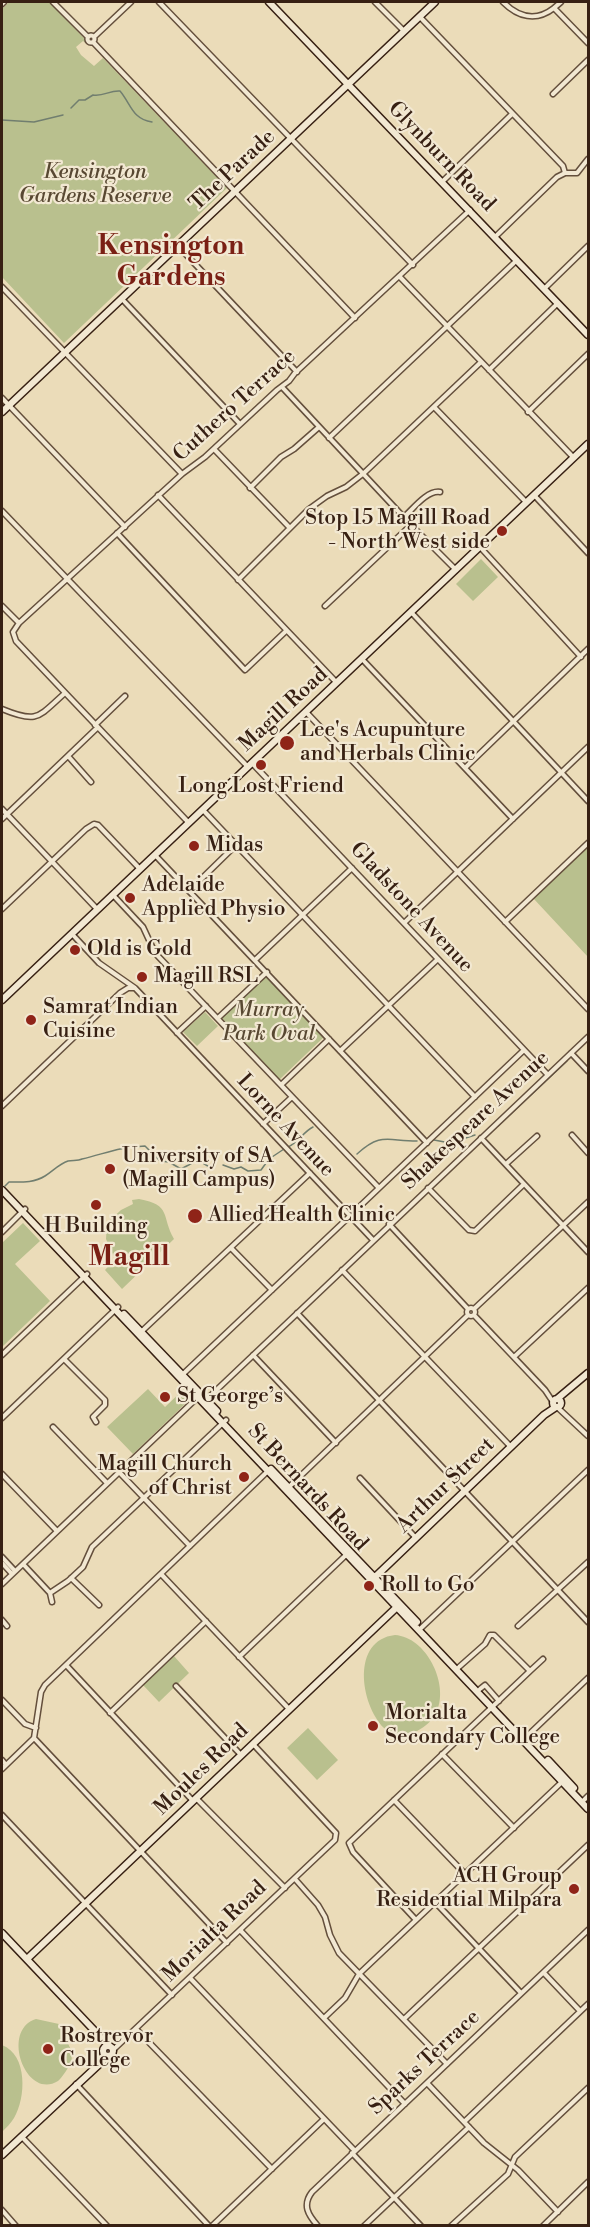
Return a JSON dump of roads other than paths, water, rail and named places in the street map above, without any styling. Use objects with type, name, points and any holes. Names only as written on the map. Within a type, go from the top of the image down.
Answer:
[{"type":"main road","name":"Glynburn Road","points":[[270,2],[588,335]]},
{"type":"main road","name":"The Parade","points":[[2,412],[435,2]]},
{"type":"main road","name":"Magill Road","points":[[3,995],[72,934],[588,444]]},
{"type":"main road","name":"St Bernards Road","points":[[2,1184],[7,1194],[398,1606],[496,1704]]},
{"type":"main road","name":"Arthur Street","points":[[373,1579],[588,1372]]},
{"type":"main road","name":"Moules Road","points":[[27,1959],[398,1606]]},
{"type":"main road","name":"St Bernards Road","points":[[421,1629],[496,1704],[524,1739],[586,1800],[588,1809]]},
{"type":"main road","points":[[2,1933],[97,2034],[107,2049]]},
{"type":"main road","points":[[16,1947],[26,1951],[39,1947]]},
{"type":"main road","name":"Morialta Road","points":[[2,2155],[76,2084],[111,2055],[107,2049],[95,2067]]},
{"type":"street","points":[[53,2],[88,37],[94,40],[355,318]]},
{"type":"street","points":[[94,40],[131,2]]},
{"type":"street","points":[[159,2],[413,265]]},
{"type":"street","points":[[375,2],[404,31]]},
{"type":"street","points":[[503,2],[518,14],[526,17],[543,14],[561,2]]},
{"type":"street","points":[[554,8],[588,43]]},
{"type":"street","points":[[419,17],[563,166],[565,173]]},
{"type":"street","points":[[553,94],[588,60]]},
{"type":"street","points":[[442,182],[512,114]]},
{"type":"street","points":[[495,237],[558,177],[565,173],[576,173],[588,159]]},
{"type":"street","name":"Cuthero Terrace","points":[[19,623],[158,495],[282,387],[470,210]]},
{"type":"street","points":[[178,246],[297,372]]},
{"type":"street","points":[[544,288],[588,246]]},
{"type":"street","points":[[329,438],[517,260]]},
{"type":"street","points":[[399,276],[574,458]]},
{"type":"street","points":[[2,286],[182,474]]},
{"type":"street","points":[[122,299],[240,424]]},
{"type":"street","points":[[489,370],[559,303]]},
{"type":"street","points":[[528,412],[588,354]]},
{"type":"street","points":[[238,580],[289,527],[327,496],[346,487],[364,473],[481,362]]},
{"type":"street","points":[[282,387],[456,570]]},
{"type":"street","points":[[2,398],[124,527]]},
{"type":"street","points":[[435,408],[526,503]]},
{"type":"street","points":[[250,488],[281,457],[294,449],[318,427]]},
{"type":"street","points":[[214,448],[289,527]]},
{"type":"street","points":[[404,517],[429,495],[435,491],[440,492]]},
{"type":"street","points":[[158,495],[337,683]]},
{"type":"street","points":[[534,495],[588,553]]},
{"type":"street","name":"Gladstone Avenue","points":[[2,511],[352,868],[548,1075]]},
{"type":"street","points":[[325,606],[411,525]]},
{"type":"street","points":[[117,533],[245,670],[286,631]]},
{"type":"street","points":[[480,547],[581,657]]},
{"type":"street","points":[[2,606],[19,623],[13,632],[16,641],[189,823]]},
{"type":"street","points":[[411,612],[588,801]]},
{"type":"street","points":[[465,768],[588,649]]},
{"type":"street","points":[[362,659],[513,819]]},
{"type":"street","points":[[2,709],[21,717],[35,718],[65,693]]},
{"type":"street","points":[[2,819],[68,756],[125,696]]},
{"type":"street","points":[[306,712],[588,1010]]},
{"type":"street","points":[[404,923],[588,747]]},
{"type":"street","points":[[68,756],[91,782]]},
{"type":"street","points":[[2,809],[98,909]]},
{"type":"street","points":[[203,810],[475,1097]]},
{"type":"street","points":[[2,909],[94,824],[98,825],[140,869]]},
{"type":"street","points":[[505,922],[588,843]]},
{"type":"street","points":[[189,890],[237,844]]},
{"type":"street","points":[[155,855],[427,1143]]},
{"type":"street","points":[[255,960],[352,868]]},
{"type":"street","points":[[113,895],[141,924],[155,953],[379,1188]]},
{"type":"street","name":"Lorne Avenue","points":[[72,934],[99,963],[124,978],[135,988],[373,1240]]},
{"type":"street","points":[[340,1051],[438,959]]},
{"type":"street","points":[[218,1018],[267,972]]},
{"type":"street","points":[[120,993],[124,986],[124,978]]},
{"type":"street","points":[[2,1106],[120,993],[128,988],[135,988]]},
{"type":"street","points":[[177,1033],[206,1006]]},
{"type":"street","name":"Shakespeare Avenue","points":[[2,1584],[119,1472],[253,1355],[588,1037]]},
{"type":"street","points":[[281,1085],[329,1039]]},
{"type":"street","points":[[357,1209],[524,1050]]},
{"type":"street","points":[[571,1053],[588,1071]]},
{"type":"street","points":[[263,1124],[292,1097]]},
{"type":"street","points":[[572,1135],[588,1152]]},
{"type":"street","points":[[506,1164],[537,1136]]},
{"type":"street","points":[[481,1138],[588,1252]]},
{"type":"street","points":[[140,1334],[309,1173]]},
{"type":"street","points":[[428,1188],[472,1231],[477,1229],[524,1184]]},
{"type":"street","points":[[468,1309],[474,1309],[588,1202]]},
{"type":"street","points":[[2,1232],[24,1211]]},
{"type":"street","points":[[181,1376],[350,1216]]},
{"type":"street","points":[[288,1489],[468,1315],[468,1309],[389,1224]]},
{"type":"street","points":[[231,1248],[272,1290]]},
{"type":"street","points":[[342,1270],[511,1447]]},
{"type":"street","points":[[2,1355],[85,1276]]},
{"type":"street","points":[[514,1357],[588,1288]]},
{"type":"street","points":[[2,1418],[116,1309]]},
{"type":"street","points":[[474,1309],[474,1315],[588,1437]]},
{"type":"street","points":[[297,1313],[588,1622]]},
{"type":"street","points":[[468,1315],[474,1315]]},
{"type":"street","points":[[253,1355],[336,1443]]},
{"type":"street","points":[[64,1359],[105,1400],[105,1405],[93,1417],[96,1422]]},
{"type":"street","points":[[50,1593],[83,1567],[92,1547],[224,1422]]},
{"type":"street","points":[[53,1427],[107,1483]]},
{"type":"street","points":[[2,1769],[34,1738],[42,1689],[270,1470]]},
{"type":"street","points":[[421,1629],[588,1470]]},
{"type":"street","points":[[119,1472],[190,1546]]},
{"type":"street","points":[[2,1474],[57,1531]]},
{"type":"street","points":[[360,1478],[416,1538]]},
{"type":"street","points":[[239,1657],[348,1553]]},
{"type":"street","points":[[2,1557],[14,1573]]},
{"type":"street","points":[[518,1626],[588,1562]]},
{"type":"street","points":[[2,1563],[14,1573]]},
{"type":"street","points":[[23,1564],[50,1593],[52,1602]]},
{"type":"street","points":[[161,1574],[289,1709]]},
{"type":"street","points":[[71,1578],[99,1605]]},
{"type":"street","points":[[2,1620],[7,1626]]},
{"type":"street","points":[[110,1713],[206,1621]]},
{"type":"street","points":[[459,1667],[485,1644],[490,1635],[494,1635],[530,1671]]},
{"type":"street","points":[[416,1920],[352,1852],[349,1845],[352,1839],[543,1659]]},
{"type":"street","points":[[66,1665],[110,1713],[285,1888]]},
{"type":"street","points":[[524,1739],[588,1678]]},
{"type":"street","points":[[176,1686],[241,1755]]},
{"type":"street","points":[[2,1700],[25,1724],[36,1728]]},
{"type":"street","points":[[34,1738],[227,1942]]},
{"type":"street","name":"Morialta Road","points":[[107,2049],[136,2029],[335,1840],[336,1833],[253,1744]]},
{"type":"street","points":[[442,1754],[514,1828]]},
{"type":"street","points":[[2,1760],[6,1765]]},
{"type":"street","points":[[324,2018],[345,1998],[360,1974],[564,1780]]},
{"type":"street","points":[[394,1800],[465,1874]]},
{"type":"street","points":[[2,1815],[172,1995]]},
{"type":"street","points":[[404,2019],[588,1845]]},
{"type":"street","points":[[295,1878],[318,1905],[339,1953],[447,2064]]},
{"type":"street","points":[[435,1902],[521,1993]]},
{"type":"street","points":[[240,1930],[405,2104]]},
{"type":"street","name":"Sparks Terrace","points":[[318,2226],[307,2211],[309,2195],[588,1930]]},
{"type":"street","points":[[544,1973],[580,2011]]},
{"type":"street","points":[[190,1978],[324,2119],[421,2226]]},
{"type":"street","points":[[464,2122],[588,2004]]},
{"type":"street","points":[[136,2029],[272,2169]]},
{"type":"street","points":[[427,2083],[484,2143],[511,2165],[558,2212]]},
{"type":"street","points":[[76,2084],[211,2226],[324,2119]]},
{"type":"street","points":[[451,2226],[508,2174],[515,2157],[588,2088]]},
{"type":"street","points":[[364,2226],[469,2127]]},
{"type":"street","points":[[22,2136],[107,2226]]},
{"type":"street","points":[[543,2226],[588,2184]]},
{"type":"street","points":[[2,2210],[16,2226]]},
{"type":"waterway","points":[[71,108],[79,100],[85,100],[93,95],[120,91],[140,118],[152,122]]},
{"type":"waterway","points":[[2,120],[34,122],[63,115]]},
{"type":"waterway","points":[[498,1126],[567,1061]]},
{"type":"waterway","points":[[288,1147],[313,1127]]},
{"type":"waterway","points":[[434,1140],[450,1143],[475,1135]]},
{"type":"waterway","points":[[357,1154],[379,1140],[417,1141]]},
{"type":"waterway","points":[[5,1186],[9,1182],[36,1180],[68,1161],[145,1146],[160,1161],[169,1162],[181,1169],[198,1160],[211,1168]]},
{"type":"waterway","points":[[223,1165],[234,1169],[241,1167],[248,1171],[261,1170],[269,1159],[284,1149]]},
{"type":"place","name":"Stop 15 Magill Road - North West side","points":[[502,531]]},
{"type":"place","name":"Lee's Acupunture and Herbals Clinic","points":[[287,743]]},
{"type":"place","name":"Long Lost Friend","points":[[261,765]]},
{"type":"place","name":"Midas","points":[[194,846]]},
{"type":"place","name":"Adelaide Applied Physio","points":[[130,898]]},
{"type":"place","name":"Old is Gold","points":[[75,950]]},
{"type":"place","name":"Magill RSL","points":[[142,977]]},
{"type":"place","name":"Samrat Indian Cuisine","points":[[31,1020]]},
{"type":"place","name":"University of SA (Magill Campus)","points":[[110,1169]]},
{"type":"place","name":"H Building","points":[[96,1205]]},
{"type":"place","name":"Allied Health Clinic","points":[[195,1216]]},
{"type":"place","name":"St George’s","points":[[165,1397]]},
{"type":"place","name":"Magill Church of Christ","points":[[244,1477]]},
{"type":"place","name":"Roll to Go","points":[[369,1586]]},
{"type":"place","name":"Morialta Secondary College","points":[[373,1726]]},
{"type":"place","name":"ACH Group Residential Milpara","points":[[574,1889]]},
{"type":"place","name":"Rostrevor College","points":[[48,2049]]},
{"type":"district","name":"Kensington Gardens","points":[[171,264]]},
{"type":"district","name":"Magill","points":[[129,1259]]},
{"type":"park label","name":"Kensington Gardens Reserve","points":[[95,185]]},
{"type":"park label","name":"Murray Park Oval","points":[[269,1023]]}]
